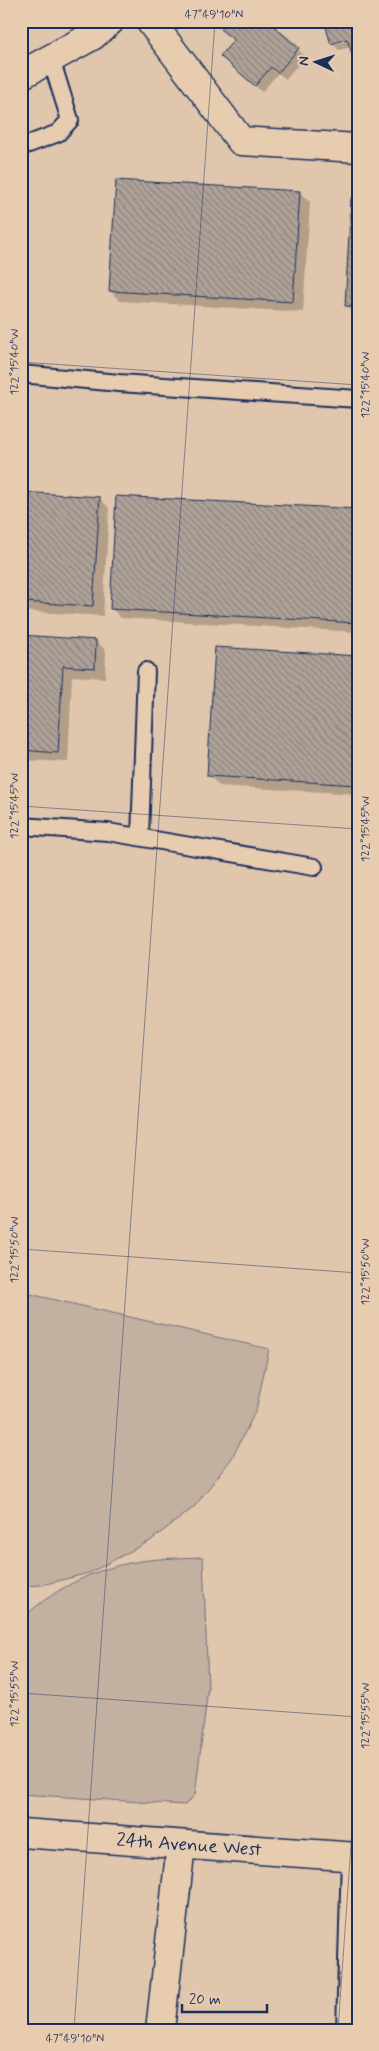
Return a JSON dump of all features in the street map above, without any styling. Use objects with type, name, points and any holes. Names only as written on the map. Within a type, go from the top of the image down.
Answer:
[{"type":"street","points":[[21,75],[92,36],[110,21]]},
{"type":"street","points":[[150,21],[241,141],[358,148]]},
{"type":"street","name":"24th Avenue West","points":[[21,1833],[354,1857]]},
{"type":"street","points":[[160,2030],[181,1845]]},
{"type":"lane","points":[[21,147],[58,133],[70,120],[51,59]]},
{"type":"lane","points":[[21,374],[118,383],[358,399]]},
{"type":"lane","points":[[140,837],[146,672]]},
{"type":"lane","points":[[21,826],[108,832],[314,867]]},
{"type":"lane","points":[[344,2030],[352,1994],[354,1857]]},
{"type":"shaded area","points":[[21,1292],[269,1349],[256,1410],[232,1458],[194,1507],[150,1541],[89,1573],[42,1585],[21,1586]]},
{"type":"shaded area","points":[[203,1557],[208,1688],[195,1795],[185,1805],[21,1794],[21,1620],[44,1600],[71,1584],[100,1571],[115,1566],[148,1560]]},
{"type":"building","points":[[228,21],[268,21],[299,48],[278,73],[271,67],[255,86],[220,56],[234,40],[221,30]]},
{"type":"building","points":[[324,21],[358,21],[358,59],[354,60],[347,39],[331,44]]},
{"type":"building","points":[[116,180],[300,191],[293,302],[109,291]]},
{"type":"building","points":[[351,198],[358,199],[358,307],[345,306]]},
{"type":"building","points":[[21,492],[100,497],[93,606],[21,602]]},
{"type":"building","points":[[116,496],[358,509],[358,623],[110,609]]},
{"type":"building","points":[[21,635],[96,640],[95,668],[63,666],[58,753],[21,750]]},
{"type":"building","points":[[215,647],[358,656],[358,785],[207,776]]}]
